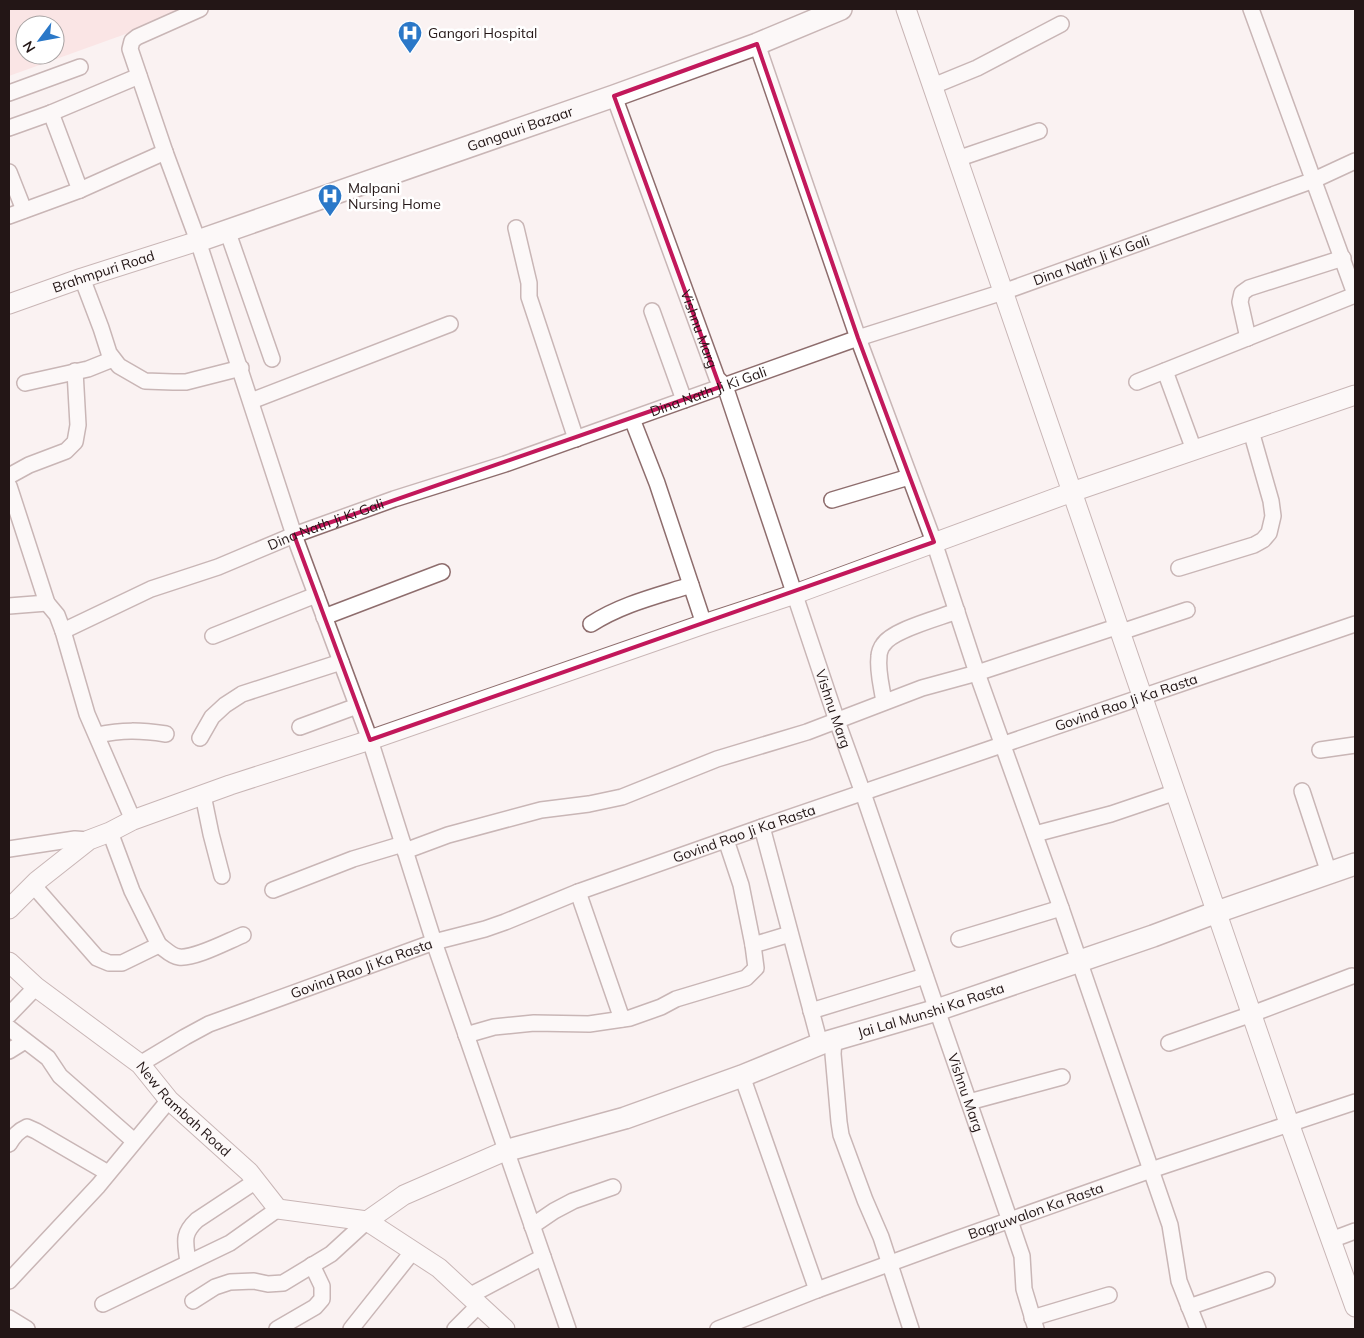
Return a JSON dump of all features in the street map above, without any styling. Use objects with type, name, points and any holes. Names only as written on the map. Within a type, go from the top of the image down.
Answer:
[{"type":"main road","name":"Gangauri Bazaar","points":[[198,241],[614,96],[757,44],[841,9]]},
{"type":"main road","name":"Jai Lal Munshi Ka Rasta","points":[[506,1151],[625,1118],[742,1076],[827,1041],[937,1010],[1079,962],[1355,864]]},
{"type":"street","points":[[200,9],[137,36],[132,41],[130,49],[198,241],[294,535],[370,740],[434,942],[568,1329]]},
{"type":"street","points":[[906,9],[1252,1014],[1355,1307]]},
{"type":"street","points":[[1138,382],[1355,295],[1251,9]]},
{"type":"street","points":[[933,86],[977,68],[1061,24]]},
{"type":"street","points":[[757,44],[858,338],[934,542],[977,672],[1170,1224],[1179,1281],[1198,1329]]},
{"type":"street","points":[[9,93],[80,68]]},
{"type":"street","points":[[9,128],[51,113],[139,76]]},
{"type":"street","name":"Vishnu Marg","points":[[614,96],[717,378],[725,386],[836,721],[863,793],[1022,1256],[1024,1289],[1034,1323]]},
{"type":"street","points":[[51,113],[80,190]]},
{"type":"street","points":[[958,159],[1038,131]]},
{"type":"street","points":[[9,216],[80,190],[165,152]]},
{"type":"street","name":"Dina Nath Ji Ki Gali","points":[[64,631],[151,589],[218,566],[294,535],[394,499],[505,464],[858,338],[1003,292],[1314,180],[1355,161]]},
{"type":"street","points":[[9,172],[24,210]]},
{"type":"street","points":[[516,228],[529,283],[529,296],[576,439]]},
{"type":"street","points":[[227,230],[272,359]]},
{"type":"street","name":"Brahmpuri Road","points":[[9,304],[82,278],[198,241]]},
{"type":"street","points":[[1248,338],[1240,302],[1242,293],[1248,288],[1343,258]]},
{"type":"street","points":[[82,278],[109,353],[119,366],[145,381],[186,382],[240,368]]},
{"type":"street","points":[[652,311],[684,400]]},
{"type":"street","points":[[251,401],[450,324]]},
{"type":"street","points":[[25,383],[88,369],[113,359]]},
{"type":"street","points":[[9,476],[29,465],[66,452],[75,442],[78,425],[74,371]]},
{"type":"street","points":[[1166,371],[1194,450]]},
{"type":"street","points":[[9,909],[33,885],[89,840],[133,820],[795,594],[1072,492],[1355,395]]},
{"type":"street","points":[[632,419],[657,483],[704,624]]},
{"type":"street","points":[[1179,568],[1254,545],[1263,540],[1269,533],[1273,516],[1271,501],[1251,431]]},
{"type":"street","points":[[832,500],[909,477]]},
{"type":"street","points":[[9,486],[47,604],[57,616],[64,631],[87,714],[133,820]]},
{"type":"street","points":[[324,617],[442,572]]},
{"type":"street","points":[[591,624],[604,615],[622,607],[691,585]]},
{"type":"street","points":[[214,636],[316,595]]},
{"type":"street","points":[[9,606],[47,604]]},
{"type":"street","points":[[273,890],[353,859],[404,848],[541,810],[589,804],[622,797],[717,759],[807,732],[922,688],[1187,610]]},
{"type":"street","points":[[884,702],[879,671],[879,654],[883,645],[900,632],[957,611]]},
{"type":"street","name":"Govind Rao Ji Ka Rasta","points":[[140,1064],[209,1024],[434,942],[485,929],[578,892],[762,827],[1355,624]]},
{"type":"street","points":[[200,738],[212,717],[225,705],[242,694],[341,662]]},
{"type":"street","points":[[300,727],[357,706]]},
{"type":"street","points":[[97,735],[116,731],[141,730],[166,734]]},
{"type":"street","points":[[1320,750],[1355,745]]},
{"type":"street","points":[[1302,791],[1329,873]]},
{"type":"street","points":[[1035,834],[1111,814],[1176,792]]},
{"type":"street","points":[[203,795],[222,876]]},
{"type":"street","points":[[762,827],[811,1011],[833,1054],[838,1122],[841,1135],[889,1263],[911,1329]]},
{"type":"street","points":[[110,832],[132,891],[159,945],[169,953],[180,957],[195,955],[243,935]]},
{"type":"street","points":[[9,849],[75,839],[89,840]]},
{"type":"street","points":[[466,1035],[494,1027],[534,1023],[589,1024],[630,1018],[661,1007],[676,999],[746,978],[756,968],[753,945],[741,885],[726,840]]},
{"type":"street","points":[[33,885],[98,958],[109,963],[122,963],[159,945]]},
{"type":"street","points":[[578,892],[622,1019]]},
{"type":"street","points":[[959,939],[1061,908]]},
{"type":"street","points":[[753,945],[790,934]]},
{"type":"street","name":"New Rambah Road","points":[[9,962],[36,987],[140,1064],[169,1100],[249,1172],[278,1209]]},
{"type":"street","points":[[811,1011],[925,976]]},
{"type":"street","points":[[1169,1043],[1352,976]]},
{"type":"street","points":[[9,1015],[36,987]]},
{"type":"street","points":[[9,1028],[48,1058],[60,1076],[134,1141]]},
{"type":"street","points":[[9,1051],[25,1041]]},
{"type":"street","points":[[742,1076],[817,1290]]},
{"type":"street","points":[[969,1102],[1062,1077]]},
{"type":"street","points":[[9,1281],[108,1173],[169,1100]]},
{"type":"street","name":"Bagruwalon Ka Rasta","points":[[718,1329],[889,1263],[1151,1170],[1355,1102]]},
{"type":"street","points":[[9,1144],[14,1135],[26,1127],[108,1173]]},
{"type":"street","points":[[193,1301],[215,1287],[230,1282],[254,1280],[268,1284],[283,1283],[331,1254],[367,1221],[404,1194],[506,1151]]},
{"type":"street","points":[[188,1263],[185,1238],[190,1227],[197,1220],[256,1181]]},
{"type":"street","points":[[532,1226],[572,1201],[613,1187]]},
{"type":"street","points":[[103,1304],[230,1243],[278,1209],[367,1221],[439,1268],[505,1329]]},
{"type":"street","points":[[1331,1240],[1355,1231]]},
{"type":"street","points":[[351,1329],[413,1251]]},
{"type":"street","points":[[455,1329],[474,1301],[543,1258]]},
{"type":"street","points":[[277,1329],[315,1308],[322,1299],[322,1286],[312,1266]]},
{"type":"street","points":[[1189,1307],[1267,1280]]},
{"type":"street","points":[[1034,1323],[1109,1295]]},
{"type":"street","points":[[9,1318],[27,1329]]},
{"type":"highlighted area","points":[[757,44],[858,338],[934,542],[370,740],[294,535],[720,387],[614,96]]},
{"type":"shaded area","points":[[9,9],[195,9],[65,56],[65,15],[15,15],[15,65],[40,65],[9,76]]},
{"type":"place","name":"Gangori Hospital","points":[[410,54]]},
{"type":"place","name":"Malpani Nursing Home","points":[[330,217]]}]
